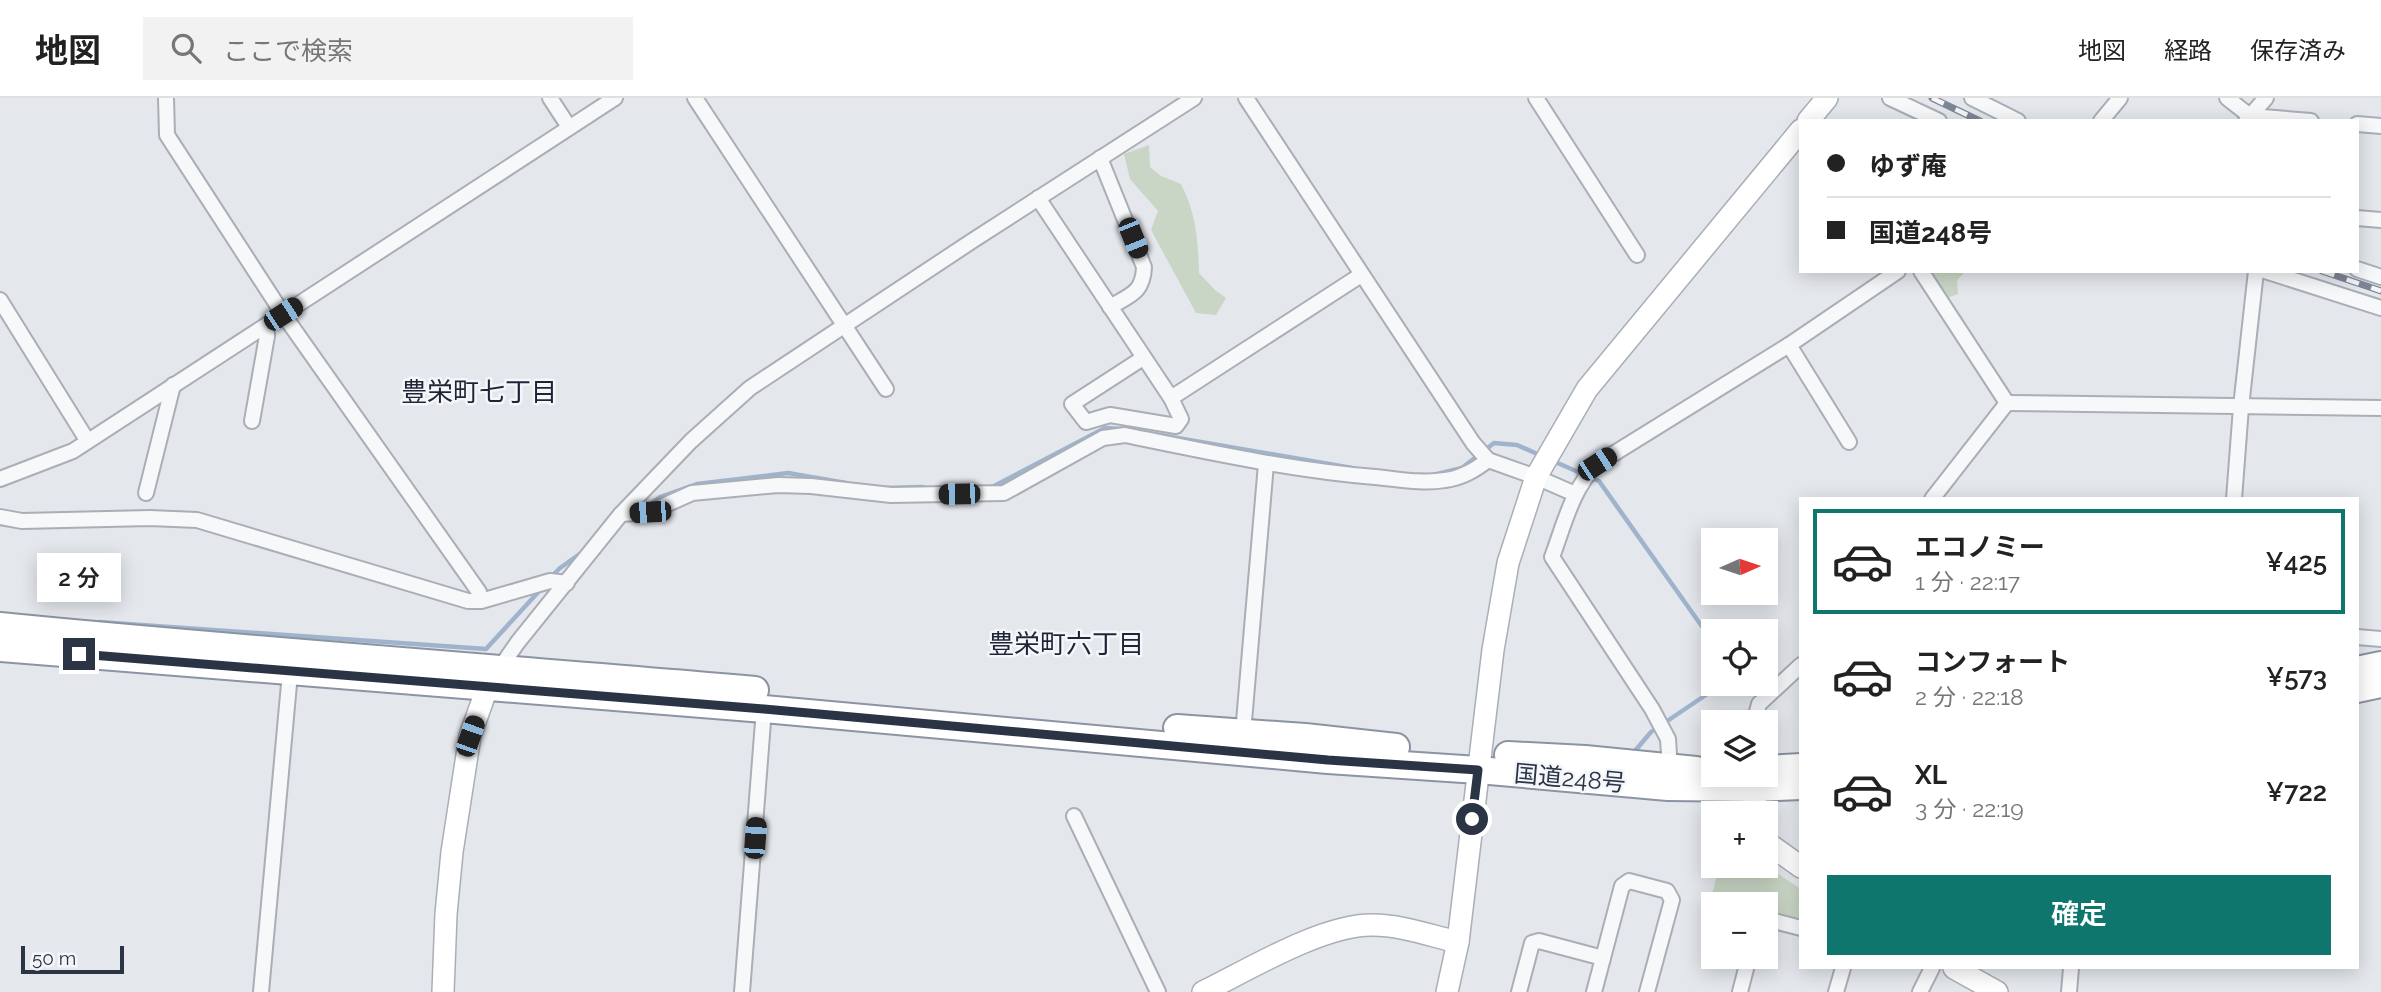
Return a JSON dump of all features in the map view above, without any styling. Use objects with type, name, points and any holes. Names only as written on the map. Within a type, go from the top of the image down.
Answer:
[{"type":"highway","name":"国道248号","points":[[0,626],[312,654],[764,709],[1328,760],[1479,762],[1585,759],[1670,769],[1701,770]]},
{"type":"highway","name":"国道248号","points":[[0,648],[290,673],[493,678],[1243,733],[1668,787],[1701,787]]},
{"type":"highway","points":[[2359,670],[2381,665]]},
{"type":"highway","points":[[2359,689],[2381,684]]},
{"type":"highway","name":"国道248号","points":[[1778,777],[1799,767]]},
{"type":"highway","name":"国道248号","points":[[1778,787],[1799,786]]},
{"type":"street","points":[[166,98],[167,135],[283,314],[479,592],[481,601]]},
{"type":"street","points":[[551,98],[569,127]]},
{"type":"street","points":[[0,479],[73,451],[615,98]]},
{"type":"street","points":[[695,98],[886,389]]},
{"type":"street","points":[[443,992],[452,852],[470,736],[493,678],[621,514],[691,441],[750,388],[1194,98]]},
{"type":"street","points":[[1246,98],[1473,443],[1488,460],[1575,494]]},
{"type":"street","points":[[1536,98],[1637,255]]},
{"type":"street","points":[[1890,98],[1935,119]]},
{"type":"street","points":[[1972,98],[2014,119]]},
{"type":"street","points":[[2103,119],[2120,98]]},
{"type":"street","points":[[2227,98],[2248,118],[2269,119]]},
{"type":"street","points":[[2248,118],[2266,98]]},
{"type":"street","points":[[2359,124],[2381,126]]},
{"type":"street","points":[[1447,992],[1458,942],[1493,650],[1508,564],[1536,477],[1587,389],[1799,132]]},
{"type":"street","points":[[1100,158],[1144,267],[1143,282],[1138,291],[1110,307]]},
{"type":"street","points":[[1038,198],[1171,398],[1181,419],[1176,425],[1110,415],[1086,422],[1072,404],[1143,358]]},
{"type":"street","points":[[2359,218],[2381,219]]},
{"type":"street","points":[[2359,270],[2381,277]]},
{"type":"street","points":[[1670,769],[1668,739],[1652,709],[1552,557],[1575,494],[1586,475],[1597,464],[1789,345],[1895,273]]},
{"type":"street","points":[[1922,273],[2007,403]]},
{"type":"street","points":[[2234,497],[2256,273]]},
{"type":"street","points":[[2270,273],[2381,307]]},
{"type":"street","points":[[1171,398],[1361,275]]},
{"type":"street","points":[[0,300],[87,440]]},
{"type":"street","points":[[252,421],[267,337],[266,326]]},
{"type":"street","points":[[1789,345],[1849,442]]},
{"type":"street","points":[[146,493],[173,385]]},
{"type":"street","points":[[2007,403],[2381,408]]},
{"type":"street","points":[[1935,497],[2007,403]]},
{"type":"street","points":[[621,514],[650,512],[692,493],[778,485],[891,495],[1003,493],[1103,438],[1125,435],[1266,464],[1427,482],[1447,480],[1473,472],[1488,460]]},
{"type":"street","points":[[1243,733],[1266,464]]},
{"type":"street","points":[[0,517],[23,521],[150,518],[197,520],[468,601],[481,601],[550,581],[567,583]]},
{"type":"street","points":[[2359,637],[2381,639]]},
{"type":"street","points":[[1757,710],[1759,704],[1799,667]]},
{"type":"street","points":[[261,992],[290,673]]},
{"type":"street","points":[[742,992],[764,709]]},
{"type":"street","points":[[1074,816],[1158,992]]},
{"type":"street","points":[[1778,851],[1799,866]]},
{"type":"street","points":[[1594,992],[1622,886],[1629,881],[1667,891],[1672,900],[1647,992]]},
{"type":"street","points":[[1778,922],[1799,927]]},
{"type":"street","points":[[1203,992],[1319,936],[1343,929],[1374,925],[1458,942]]},
{"type":"street","points":[[1519,992],[1532,943],[1539,941],[1603,958]]},
{"type":"street","points":[[1740,992],[1746,969]]},
{"type":"street","points":[[1836,992],[1843,969]]},
{"type":"street","points":[[1920,992],[1932,969]]},
{"type":"street","points":[[1956,969],[1997,992]]},
{"type":"street","points":[[2069,992],[2071,969]]},
{"type":"green space","points":[[1149,145],[1150,167],[1161,176],[1181,184],[1190,205],[1198,249],[1199,273],[1226,298],[1216,315],[1196,313],[1151,230],[1158,211],[1130,179],[1124,154]]},
{"type":"green space","points":[[1931,273],[1964,273],[1957,280],[1958,294],[1947,298]]},
{"type":"green space","points":[[1778,874],[1799,888],[1799,918],[1778,913],[1778,892],[1713,892],[1716,878],[1778,878]]},
{"type":"waterway","points":[[994,486],[1105,428],[1121,429]]},
{"type":"waterway","points":[[1137,431],[1352,468]]},
{"type":"waterway","points":[[1433,475],[1462,468],[1494,443],[1517,445],[1542,456]]},
{"type":"waterway","points":[[1553,461],[1599,481],[1701,625]]},
{"type":"waterway","points":[[648,506],[660,497],[697,484],[788,473],[846,483]]},
{"type":"waterway","points":[[886,488],[923,487]]},
{"type":"waterway","points":[[550,578],[584,551]]},
{"type":"waterway","points":[[99,622],[486,649],[542,588]]},
{"type":"waterway","points":[[1634,752],[1651,732],[1704,696]]},
{"type":"railway","points":[[1932,98],[1976,119]]},
{"type":"railway","points":[[2328,273],[2381,291]]},
{"type":"district","name":"豊栄町七丁目","points":[[479,392]]},
{"type":"district","name":"豊栄町六丁目","points":[[1066,644]]},
{"type":"route","points":[[79,654],[764,709],[1328,760],[1478,770],[1472,819]]}]
